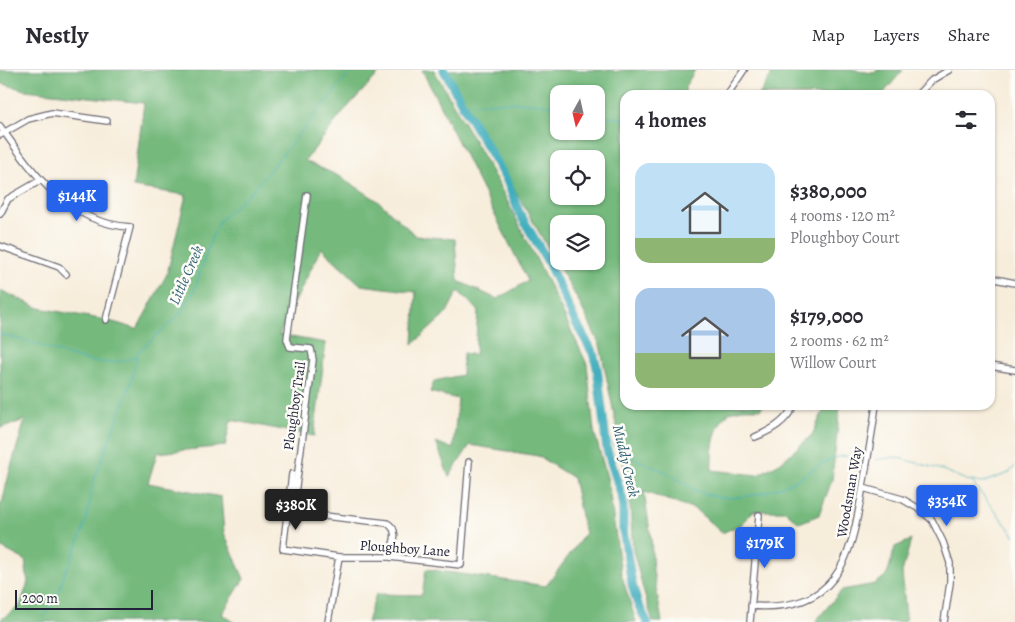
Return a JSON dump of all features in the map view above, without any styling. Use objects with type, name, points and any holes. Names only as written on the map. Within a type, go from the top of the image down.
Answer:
[{"type":"street","points":[[730,90],[744,70]]},
{"type":"street","points":[[922,90],[932,80],[949,70]]},
{"type":"street","points":[[2,134],[28,119],[52,113],[107,121]]},
{"type":"street","points":[[0,126],[2,134],[29,168],[56,196],[88,216],[115,226],[130,227],[106,320]]},
{"type":"street","points":[[0,214],[8,199],[41,180]]},
{"type":"street","name":"Ploughboy Trail","points":[[307,195],[287,338],[290,347],[311,349],[314,360],[294,506],[297,512],[387,523],[392,526],[395,533],[389,557]]},
{"type":"street","points":[[0,246],[59,267],[66,274]]},
{"type":"street","points":[[995,279],[1015,283]]},
{"type":"street","points":[[995,367],[1015,370]]},
{"type":"street","points":[[755,437],[777,426],[791,410]]},
{"type":"street","name":"Woodsman Way","points":[[751,606],[780,606],[808,598],[830,582],[843,565],[852,546],[875,410]]},
{"type":"street","name":"Ploughboy Lane","points":[[328,622],[339,557],[389,557],[461,565],[469,462]]},
{"type":"street","points":[[292,474],[283,549],[339,557]]},
{"type":"street","points":[[863,488],[902,499],[921,510],[932,520],[950,562],[950,582],[944,622]]},
{"type":"street","points":[[750,622],[759,515]]},
{"type":"green space","points":[[0,70],[382,70],[343,112],[305,161],[341,177],[378,201],[416,236],[455,239],[458,281],[497,299],[528,281],[422,70],[434,70],[497,181],[587,364],[594,431],[608,481],[621,573],[636,622],[367,622],[376,594],[422,595],[426,569],[546,586],[585,534],[573,478],[538,456],[470,445],[449,477],[436,442],[453,449],[458,399],[430,392],[434,381],[462,375],[463,353],[475,355],[478,310],[458,291],[446,314],[413,344],[416,292],[361,285],[321,248],[279,335],[326,343],[314,436],[231,420],[225,446],[157,453],[148,483],[221,497],[224,533],[244,579],[222,614],[234,622],[0,622],[0,620],[20,606],[28,582],[25,560],[0,547],[0,503],[2,503],[25,420],[0,428],[0,290],[39,308],[106,320],[137,329],[167,274],[186,195],[133,187],[144,103],[25,90],[0,83]]},
{"type":"green space","points":[[448,70],[613,70],[614,72],[624,70],[695,70],[685,90],[620,90],[620,410],[737,410],[729,413],[719,426],[713,444],[712,470],[757,475],[780,463],[812,435],[824,410],[839,410],[832,480],[819,515],[799,523],[785,511],[753,511],[742,524],[722,533],[695,509],[644,492],[651,538],[653,571],[662,622],[653,622],[633,550],[629,489],[600,345],[561,270],[605,270],[605,215],[550,215],[550,251],[467,107]]},
{"type":"green space","points":[[774,70],[857,70],[875,73],[877,70],[903,70],[886,90],[762,90]]},
{"type":"green space","points":[[911,540],[902,572],[906,619],[904,622],[815,622],[842,590],[875,584],[887,575],[895,547]]},
{"type":"waterway","name":"Little Creek","points":[[41,622],[59,591],[86,521],[93,483],[130,386],[138,352],[180,314],[194,291],[211,239],[220,220],[254,189],[352,70]]},
{"type":"waterway","name":"Muddy Creek","points":[[444,70],[507,181],[519,212],[548,262],[575,321],[593,353],[597,367],[607,450],[623,500],[623,529],[632,584],[637,602],[647,622]]},
{"type":"waterway","points":[[462,103],[523,102],[550,106]]},
{"type":"waterway","points":[[605,116],[620,118]]},
{"type":"waterway","points":[[0,334],[94,362],[115,362],[136,356]]},
{"type":"waterway","points":[[606,439],[627,454],[669,474],[695,490],[721,497],[734,498],[773,489],[798,479],[833,458],[848,456],[861,460]]},
{"type":"waterway","points":[[876,460],[895,457],[981,483],[1009,473],[1015,466]]},
{"type":"waterway","points":[[972,482],[1015,536]]}]
